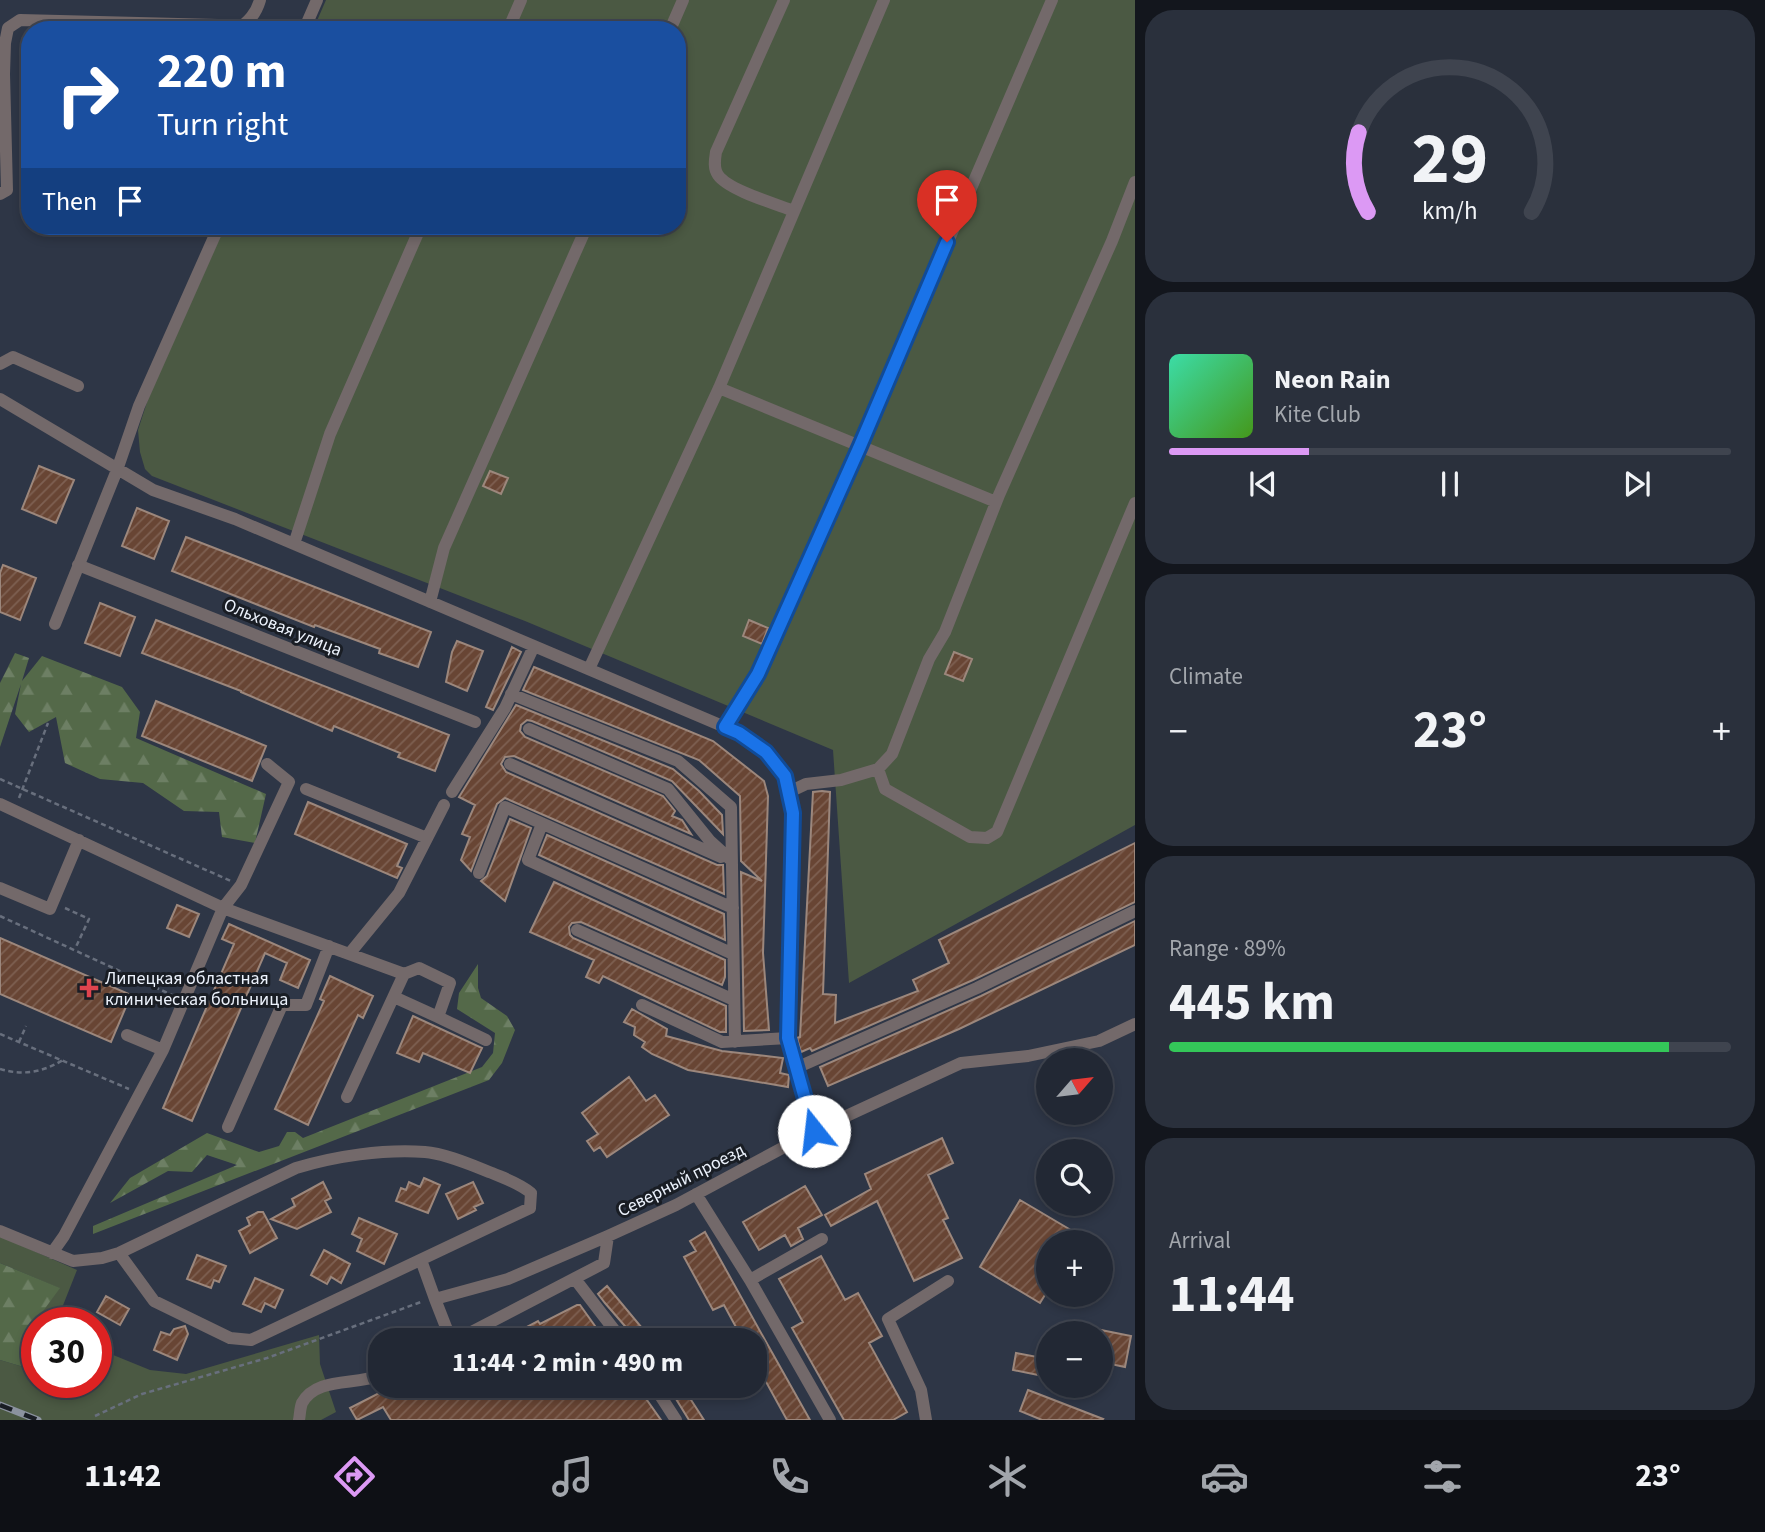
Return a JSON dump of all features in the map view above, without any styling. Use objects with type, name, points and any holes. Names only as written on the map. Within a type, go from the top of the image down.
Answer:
[{"type":"street","points":[[249,21],[260,0]]},
{"type":"street","points":[[308,21],[317,0]]},
{"type":"street","points":[[512,21],[521,0]]},
{"type":"street","points":[[674,21],[683,0]]},
{"type":"street","points":[[783,0],[716,152],[715,166],[718,175],[730,185],[794,211]]},
{"type":"street","points":[[589,669],[719,388],[884,0]]},
{"type":"street","points":[[725,727],[758,674],[860,446],[1052,0]]},
{"type":"street","points":[[0,194],[7,190],[5,43],[8,28],[20,20],[31,21]]},
{"type":"street","points":[[789,792],[806,784],[841,780],[878,769],[892,754],[929,659],[945,632],[996,502],[1112,241],[1135,182]]},
{"type":"street","points":[[55,624],[117,470],[139,406],[215,235]]},
{"type":"street","points":[[294,544],[330,434],[417,235]]},
{"type":"street","points":[[430,602],[444,548],[583,235]]},
{"type":"street","points":[[0,364],[13,357],[78,386]]},
{"type":"street","points":[[719,388],[996,502]]},
{"type":"street","points":[[0,399],[153,490],[235,519],[725,727],[739,733],[766,752],[785,776],[793,813],[788,1038],[814,1131]]},
{"type":"street","points":[[878,769],[885,789],[970,837],[987,838],[997,832],[1135,503]]},
{"type":"street","name":"Ольховая улица","points":[[78,565],[475,722]]},
{"type":"street","points":[[452,792],[538,648]]},
{"type":"street","points":[[511,694],[678,761],[731,807],[735,1042]]},
{"type":"street","points":[[529,729],[668,789],[710,841],[732,861]]},
{"type":"street","points":[[52,1253],[64,1236],[141,1094],[185,1001],[223,908],[241,885],[289,782],[267,764]]},
{"type":"street","points":[[510,764],[732,861]]},
{"type":"street","points":[[306,789],[427,838]]},
{"type":"street","points":[[0,804],[223,908],[404,974],[419,968],[450,983],[438,1017]]},
{"type":"street","points":[[350,953],[399,893],[444,805]]},
{"type":"street","points":[[479,873],[505,807],[733,908]]},
{"type":"street","points":[[542,824],[528,860],[733,954]]},
{"type":"street","points":[[0,888],[50,909],[79,840]]},
{"type":"street","points":[[796,1068],[977,988],[1135,911]]},
{"type":"street","points":[[577,930],[734,1000]]},
{"type":"street","points":[[228,1127],[282,1005],[306,1005],[329,946]]},
{"type":"street","points":[[347,1097],[404,974]]},
{"type":"street","points":[[394,997],[486,1040]]},
{"type":"street","points":[[642,1005],[722,1042],[788,1038]]},
{"type":"street","name":"Северный проезд","points":[[435,1299],[508,1279],[607,1236],[696,1194],[814,1131],[961,1063],[1028,1056],[1099,1041],[1135,1024]]},
{"type":"street","points":[[127,1035],[163,1050]]},
{"type":"street","points":[[0,1231],[72,1261],[102,1258],[119,1253],[296,1168],[322,1160],[384,1152],[428,1152],[480,1168],[522,1185],[531,1193],[530,1208],[251,1340],[229,1338],[153,1301],[119,1253]]},
{"type":"street","points":[[696,1194],[750,1280],[830,1420]]},
{"type":"street","points":[[479,1328],[604,1264],[607,1236]]},
{"type":"street","points":[[750,1280],[822,1239]]},
{"type":"street","points":[[421,1260],[446,1328]]},
{"type":"street","points":[[575,1279],[613,1328]]},
{"type":"street","points":[[926,1420],[921,1390],[888,1320],[947,1281]]},
{"type":"street","points":[[299,1420],[302,1403],[318,1387],[368,1381]]},
{"type":"street","points":[[662,1398],[676,1420]]},
{"type":"path","points":[[13,810],[48,723]]},
{"type":"path","points":[[0,779],[241,885]]},
{"type":"path","points":[[53,902],[89,919],[75,950]]},
{"type":"path","points":[[0,916],[185,1001]]},
{"type":"path","points":[[19,1042],[26,1026]]},
{"type":"path","points":[[0,1034],[141,1094]]},
{"type":"path","points":[[0,1069],[29,1073],[46,1069],[63,1060]]},
{"type":"path","points":[[95,1416],[142,1394],[267,1357],[435,1299]]},
{"type":"green space","points":[[326,0],[1135,0],[1135,825],[849,983],[833,750],[525,621],[152,476],[145,469],[138,430],[149,396],[221,235],[686,235],[686,21],[317,21]]},
{"type":"green space","points":[[15,653],[29,658],[22,681],[42,656],[122,687],[140,712],[136,738],[266,794],[255,843],[222,837],[219,812],[184,811],[143,783],[100,779],[65,763],[56,717],[29,732],[15,714],[21,684],[0,747],[0,683]]},
{"type":"green space","points":[[478,964],[478,988],[481,998],[507,1016],[515,1030],[502,1063],[489,1080],[93,1234],[93,1226],[237,1165],[207,1155],[192,1172],[168,1171],[110,1203],[130,1178],[207,1133],[259,1152],[279,1146],[287,1132],[295,1132],[303,1138],[482,1067],[493,1053],[495,1033],[457,1009],[459,993]]},
{"type":"green space","points":[[0,1236],[77,1270],[62,1307],[45,1307],[59,1288],[0,1263]]},
{"type":"green space","points":[[0,1263],[60,1288],[46,1307],[21,1307],[21,1366],[0,1360]]},
{"type":"green space","points":[[319,1335],[320,1364],[336,1412],[321,1420],[0,1420],[0,1360],[21,1366],[21,1398],[112,1398],[112,1355],[150,1370],[186,1374]]},
{"type":"building","points":[[39,466],[74,480],[56,523],[22,509]]},
{"type":"building","points":[[490,471],[508,478],[501,494],[483,486]]},
{"type":"building","points":[[137,508],[169,521],[154,559],[122,546]]},
{"type":"building","points":[[186,537],[431,632],[418,667],[379,653],[380,649],[315,625],[314,627],[172,571]]},
{"type":"building","points":[[3,565],[36,578],[20,620],[0,612],[0,573]]},
{"type":"building","points":[[100,603],[135,617],[120,656],[85,643]]},
{"type":"building","points":[[156,620],[449,735],[435,771],[398,757],[400,753],[334,726],[332,731],[241,691],[142,653]]},
{"type":"building","points":[[749,620],[768,628],[762,644],[743,636]]},
{"type":"building","points":[[457,641],[483,651],[467,691],[446,682]]},
{"type":"building","points":[[512,647],[521,652],[493,710],[486,707]]},
{"type":"building","points":[[954,652],[972,659],[963,681],[945,674]]},
{"type":"building","points":[[534,667],[713,741],[764,781],[768,796],[763,953],[769,1030],[744,1031],[741,872],[762,881],[741,861],[740,796],[699,760],[523,690]]},
{"type":"building","points":[[156,701],[266,746],[252,781],[142,736]]},
{"type":"building","points":[[516,705],[673,769],[699,791],[722,815],[723,834],[672,781],[532,721],[527,720],[521,725],[520,731],[525,737],[663,796],[675,811],[672,816],[682,820],[691,834],[514,756],[505,757],[501,764],[506,772],[717,865],[723,865],[724,894],[505,798],[497,804],[471,871],[461,860],[470,837],[462,834],[475,805],[459,797]]},
{"type":"building","points":[[813,792],[830,792],[823,994],[836,995],[835,1023],[918,991],[913,980],[949,963],[939,940],[1135,843],[1135,902],[973,980],[812,1051],[810,1048],[801,1052],[797,1038],[800,1037]]},
{"type":"building","points":[[308,802],[407,844],[397,866],[402,868],[397,878],[295,834]]},
{"type":"building","points":[[510,819],[531,828],[505,901],[481,881],[487,876]]},
{"type":"building","points":[[547,835],[724,914],[725,940],[539,855]]},
{"type":"building","points":[[554,882],[725,960],[722,985],[581,922],[572,923],[569,927],[573,938],[726,1006],[726,1032],[720,1032],[603,976],[599,983],[586,977],[594,960],[530,932]]},
{"type":"building","points":[[177,905],[199,914],[189,937],[167,928]]},
{"type":"building","points":[[1135,921],[1135,945],[959,1029],[828,1086],[820,1067],[981,996]]},
{"type":"building","points":[[229,924],[310,960],[298,988],[280,980],[287,963],[265,953],[192,1121],[163,1108],[234,944],[222,939]]},
{"type":"building","points":[[0,938],[131,995],[111,1042],[0,994]]},
{"type":"building","points":[[330,976],[373,996],[363,1018],[358,1015],[308,1125],[275,1109],[324,1001],[320,999]]},
{"type":"building","points":[[632,1009],[667,1029],[666,1036],[722,1051],[783,1058],[780,1073],[789,1075],[788,1087],[688,1070],[652,1054],[642,1047],[645,1042],[634,1035],[635,1027],[624,1022]]},
{"type":"building","points":[[413,1016],[482,1048],[470,1073],[423,1053],[419,1062],[397,1053]]},
{"type":"building","points":[[629,1077],[646,1101],[655,1095],[669,1115],[607,1157],[600,1147],[594,1151],[587,1141],[598,1134],[582,1113]]},
{"type":"building","points":[[942,1138],[953,1163],[928,1175],[948,1218],[943,1220],[962,1258],[914,1281],[877,1201],[831,1226],[825,1215],[871,1189],[865,1174]]},
{"type":"building","points":[[424,1178],[440,1185],[428,1213],[396,1201],[401,1188],[406,1190],[409,1182],[420,1187]]},
{"type":"building","points":[[323,1182],[331,1198],[325,1201],[331,1212],[297,1229],[271,1219],[295,1206],[292,1199]]},
{"type":"building","points":[[473,1182],[483,1203],[474,1207],[476,1210],[458,1219],[446,1194]]},
{"type":"building","points":[[805,1186],[822,1215],[798,1228],[803,1239],[791,1246],[785,1235],[759,1250],[743,1222]]},
{"type":"building","points":[[1020,1200],[1036,1209],[1036,1216],[1047,1216],[1071,1230],[1036,1230],[1036,1301],[980,1267]]},
{"type":"building","points":[[263,1212],[277,1238],[250,1253],[239,1231],[250,1225],[247,1218]]},
{"type":"building","points":[[359,1218],[397,1234],[384,1264],[357,1251],[362,1239],[352,1234]]},
{"type":"building","points":[[705,1232],[759,1328],[736,1328],[724,1305],[713,1310],[684,1257],[696,1251],[690,1241]]},
{"type":"building","points":[[324,1250],[350,1264],[341,1283],[331,1277],[327,1284],[311,1275]]},
{"type":"building","points":[[197,1255],[226,1266],[219,1282],[214,1280],[211,1288],[187,1279]]},
{"type":"building","points":[[821,1256],[845,1300],[858,1293],[882,1336],[869,1343],[907,1412],[893,1420],[844,1420],[792,1328],[803,1322],[779,1279]]},
{"type":"building","points":[[255,1278],[283,1290],[275,1308],[265,1303],[261,1312],[243,1304]]},
{"type":"building","points":[[607,1286],[642,1328],[627,1328],[598,1294]]},
{"type":"building","points":[[106,1296],[129,1309],[120,1325],[112,1320],[112,1307],[100,1307]]},
{"type":"building","points":[[580,1305],[596,1328],[525,1328],[538,1321],[540,1324]]},
{"type":"building","points":[[185,1326],[188,1334],[177,1360],[154,1350],[161,1332],[170,1335],[174,1329]]},
{"type":"building","points":[[1113,1332],[1131,1336],[1125,1367],[1113,1364]]},
{"type":"building","points":[[767,1343],[810,1420],[787,1420],[767,1384]]},
{"type":"building","points":[[1016,1353],[1036,1357],[1036,1375],[1013,1370]]},
{"type":"building","points":[[1028,1390],[1036,1393],[1036,1398],[1049,1398],[1103,1419],[1042,1420],[1020,1411]]},
{"type":"building","points":[[370,1398],[645,1398],[661,1420],[391,1420],[383,1407],[357,1420],[350,1408]]},
{"type":"building","points":[[675,1398],[690,1398],[704,1420],[689,1420]]},
{"type":"railway","points":[[0,1405],[38,1420]]},
{"type":"place","name":"Липецкая областная клиническая больница","points":[[89,988]]},
{"type":"route","points":[[814,1131],[788,1038],[793,813],[785,776],[766,752],[739,733],[725,727],[758,674],[947,242]]}]
